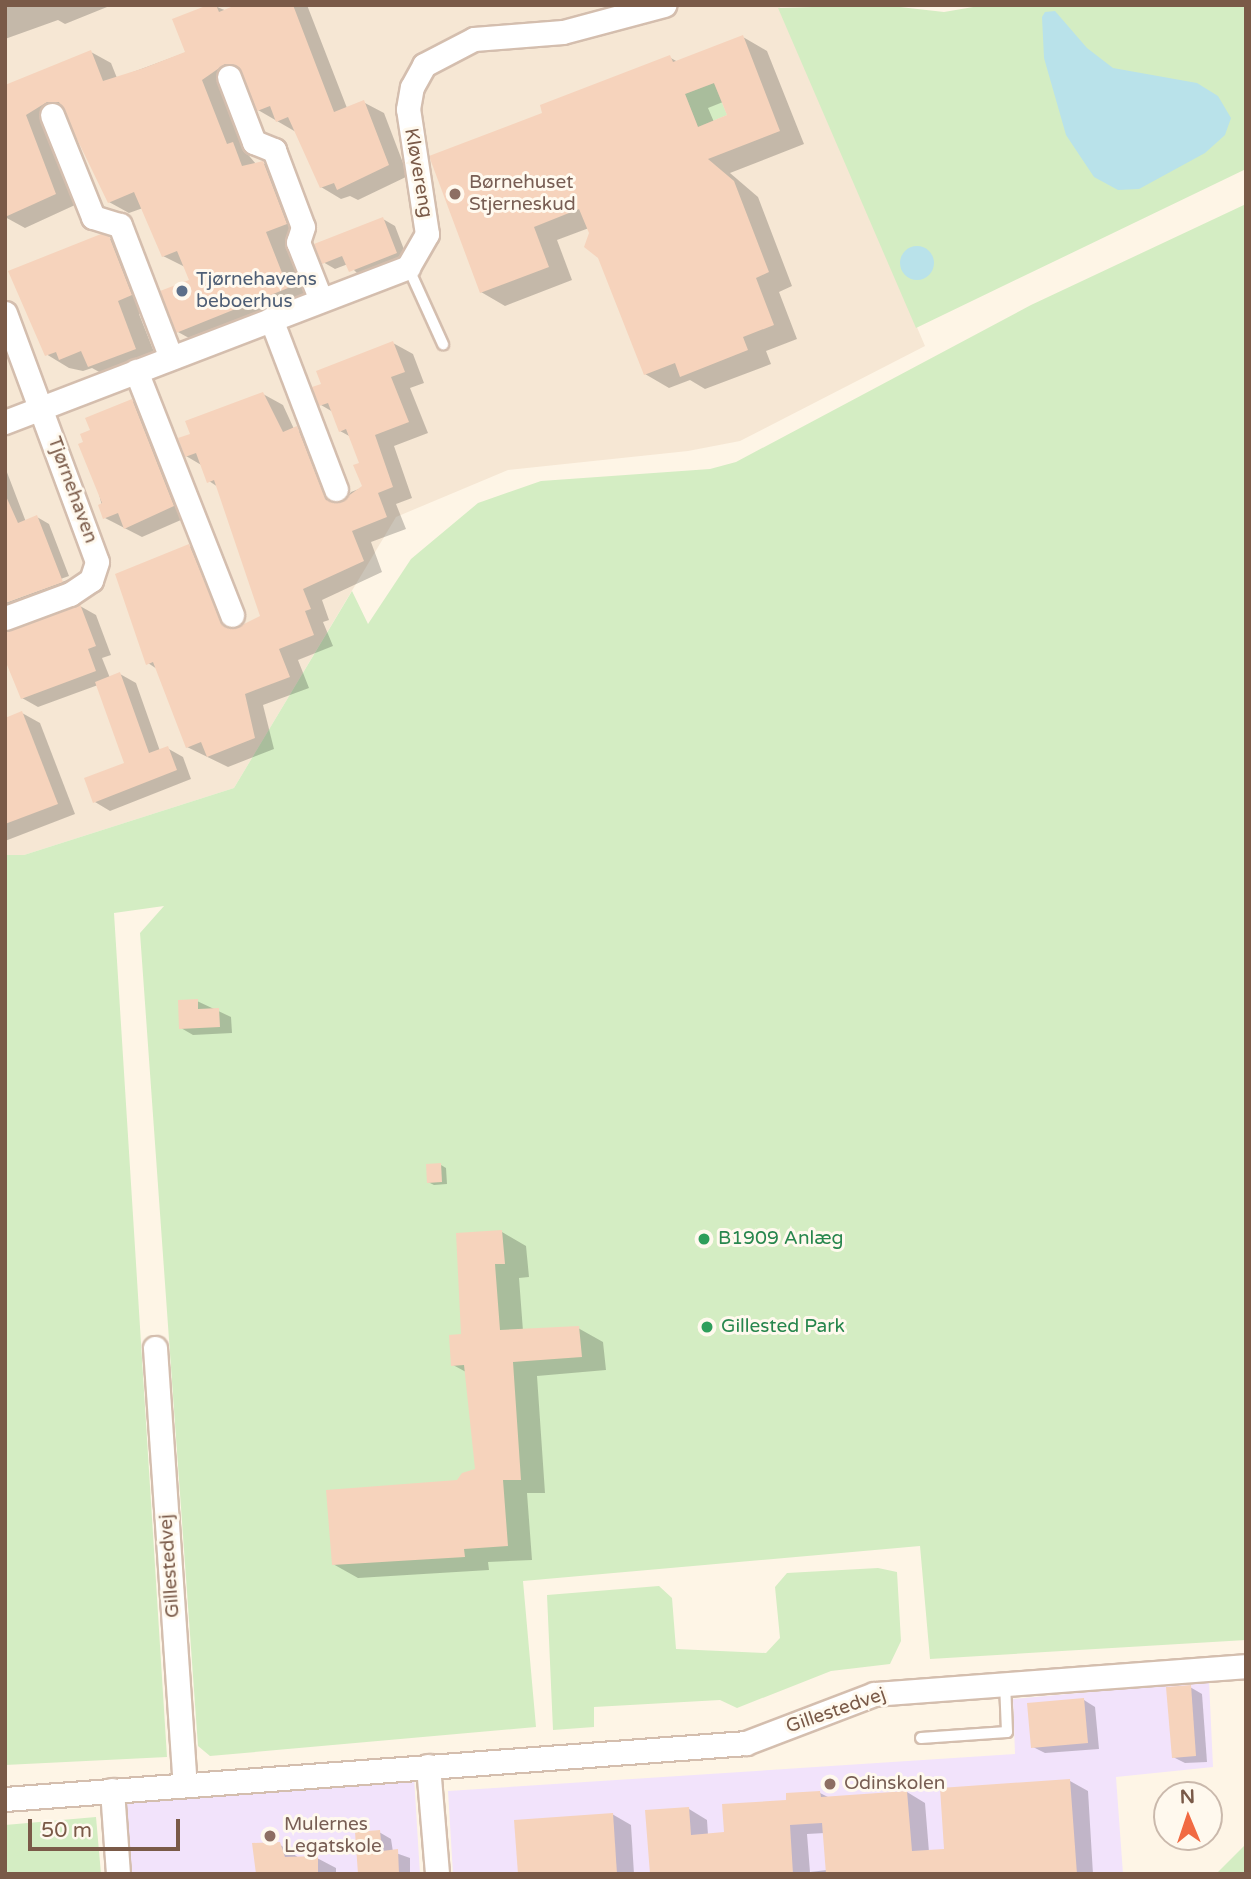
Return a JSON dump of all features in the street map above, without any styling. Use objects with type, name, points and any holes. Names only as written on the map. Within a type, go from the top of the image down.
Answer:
[{"type":"street","name":"Kløvereng","points":[[408,267],[427,234],[408,108],[412,87],[424,65],[474,39],[563,32],[664,5]]},
{"type":"street","points":[[229,77],[254,142],[274,150],[303,226],[298,242],[321,300]]},
{"type":"street","points":[[52,114],[93,217],[120,225],[171,358]]},
{"type":"street","points":[[5,422],[408,267]]},
{"type":"street","name":"Tjørnehaven","points":[[5,313],[43,407],[97,562],[91,580],[69,594],[5,618]]},
{"type":"street","points":[[271,319],[336,489]]},
{"type":"street","points":[[136,371],[232,615]]},
{"type":"street","name":"Gillestedvej","points":[[155,1348],[185,1784]]},
{"type":"street","name":"Gillestedvej","points":[[5,1799],[746,1743],[874,1694],[1246,1666]]},
{"type":"street","points":[[428,1766],[437,1874]]},
{"type":"street","points":[[112,1790],[118,1874]]},
{"type":"lane","points":[[408,267],[443,344]]},
{"type":"lane","points":[[921,1738],[1007,1732],[1006,1683]]},
{"type":"shaded area","points":[[5,5],[779,5],[925,346],[740,441],[688,451],[508,470],[396,517],[234,788],[24,855],[5,855]]},
{"type":"shaded area","name":"Odinskolen","points":[[1209,1681],[1213,1767],[1116,1777],[1123,1874],[453,1874],[448,1791],[1015,1754],[1013,1699]]},
{"type":"shaded area","name":"Mulernes Legatskole","points":[[414,1777],[420,1874],[125,1874],[120,1799]]},
{"type":"green space","points":[[882,5],[944,12],[985,5],[1246,5],[1246,169],[916,328],[778,8]]},
{"type":"green space","points":[[714,83],[727,115],[698,127],[685,94]]},
{"type":"green space","name":"B1909 Anlæg","points":[[1246,204],[1246,1640],[930,1659],[920,1546],[523,1581],[536,1727],[210,1756],[198,1746],[140,933],[164,906],[114,913],[167,1757],[5,1765],[5,855],[24,855],[234,788],[352,591],[368,624],[411,559],[478,503],[541,481],[710,469],[736,462],[1031,305]]},
{"type":"green space","points":[[878,1568],[897,1572],[901,1641],[890,1664],[831,1671],[737,1708],[720,1700],[594,1707],[594,1727],[553,1730],[547,1595],[659,1586],[672,1598],[676,1649],[766,1653],[780,1638],[775,1587],[787,1573]]},
{"type":"green space","points":[[96,1817],[101,1874],[5,1874],[5,1825]]},
{"type":"green space","points":[[1246,1844],[1246,1874],[1216,1874]]},
{"type":"water","points":[[1055,11],[1087,48],[1113,68],[1197,83],[1218,96],[1231,118],[1225,135],[1205,153],[1139,189],[1118,190],[1094,177],[1066,135],[1044,58],[1042,17],[1045,12]]},
{"type":"water","points":[[917,246],[929,251],[934,263],[929,275],[917,280],[905,275],[900,263],[905,251]]},
{"type":"building","points":[[208,5],[216,5],[219,12],[236,5],[293,5],[334,112],[364,100],[389,165],[337,190],[334,183],[320,188],[288,117],[276,122],[270,106],[257,111],[238,67],[225,64],[202,80],[227,144],[233,142],[242,166],[263,161],[287,224],[266,232],[288,288],[176,333],[160,291],[189,280],[177,251],[162,257],[134,192],[108,203],[59,102],[47,102],[26,115],[56,194],[5,217],[5,85],[91,50],[103,81],[185,52],[172,19]]},
{"type":"building","points":[[743,35],[780,131],[708,159],[734,181],[769,272],[756,278],[774,325],[743,337],[748,350],[680,377],[675,363],[644,375],[598,258],[584,247],[589,233],[579,209],[534,227],[549,267],[480,293],[429,156],[542,113],[540,105],[670,55],[673,62]],"holes":[[[714,83],[727,115],[698,127],[685,94]]]},
{"type":"building","points":[[383,217],[397,253],[349,272],[342,256],[322,264],[314,244]]},
{"type":"building","points":[[101,234],[109,236],[132,295],[118,301],[136,349],[88,367],[81,351],[59,360],[56,352],[45,356],[8,271]]},
{"type":"building","points":[[393,341],[405,372],[391,377],[409,422],[375,435],[393,487],[378,493],[387,517],[352,531],[364,561],[303,589],[311,609],[305,611],[314,635],[279,649],[290,677],[245,694],[255,738],[207,757],[201,742],[186,748],[153,662],[146,665],[115,574],[189,544],[223,625],[236,628],[260,616],[214,480],[207,483],[196,453],[185,457],[178,438],[190,434],[185,421],[263,392],[283,432],[297,426],[326,500],[340,502],[362,486],[353,465],[359,463],[346,429],[339,432],[328,403],[319,406],[312,387],[321,384],[316,371]]},
{"type":"building","points":[[132,399],[174,506],[124,529],[118,513],[103,519],[98,505],[102,503],[78,444],[83,442],[80,434],[90,430],[85,418]]},
{"type":"building","points":[[5,494],[18,523],[37,515],[63,582],[5,603]]},
{"type":"building","points":[[80,604],[96,646],[88,649],[96,671],[21,699],[5,660],[5,632]]},
{"type":"building","points":[[120,672],[149,753],[168,746],[177,770],[93,803],[84,778],[124,763],[95,682]]},
{"type":"building","points":[[22,711],[58,804],[5,824],[5,718]]},
{"type":"building","points":[[198,999],[198,1009],[219,1008],[220,1027],[179,1029],[178,1000]]},
{"type":"building","points":[[441,1163],[442,1182],[427,1183],[426,1164]]},
{"type":"building","points":[[502,1230],[505,1264],[495,1264],[500,1330],[579,1326],[582,1357],[513,1362],[521,1480],[503,1480],[508,1546],[464,1549],[465,1557],[332,1565],[326,1490],[457,1480],[462,1473],[475,1469],[464,1365],[451,1366],[449,1335],[461,1334],[456,1233]]},
{"type":"building","points":[[1191,1685],[1196,1756],[1172,1758],[1166,1687]]},
{"type":"building","points":[[1084,1698],[1088,1743],[1031,1748],[1027,1703]]},
{"type":"building","points":[[1070,1779],[1077,1874],[826,1874],[822,1823],[790,1825],[793,1874],[650,1874],[645,1810],[689,1807],[691,1835],[724,1832],[722,1804],[786,1800],[786,1793],[820,1791],[821,1797],[907,1791],[912,1851],[944,1849],[940,1788]]},
{"type":"building","points":[[613,1813],[617,1874],[518,1874],[514,1820]]},
{"type":"building","points":[[380,1830],[382,1851],[398,1849],[399,1874],[358,1874],[355,1832]]},
{"type":"building","points":[[280,1842],[285,1857],[318,1856],[318,1874],[256,1874],[252,1843]]},
{"type":"place","name":"Børnehuset Stjerneskud","points":[[455,194]]},
{"type":"place","name":"Tjørnehavens beboerhus","points":[[182,291]]},
{"type":"place","name":"B1909 Anlæg","points":[[704,1239]]},
{"type":"place","name":"Gillested Park","points":[[707,1327]]},
{"type":"place","name":"Odinskolen","points":[[830,1784]]},
{"type":"place","name":"Mulernes Legatskole","points":[[270,1836]]}]
